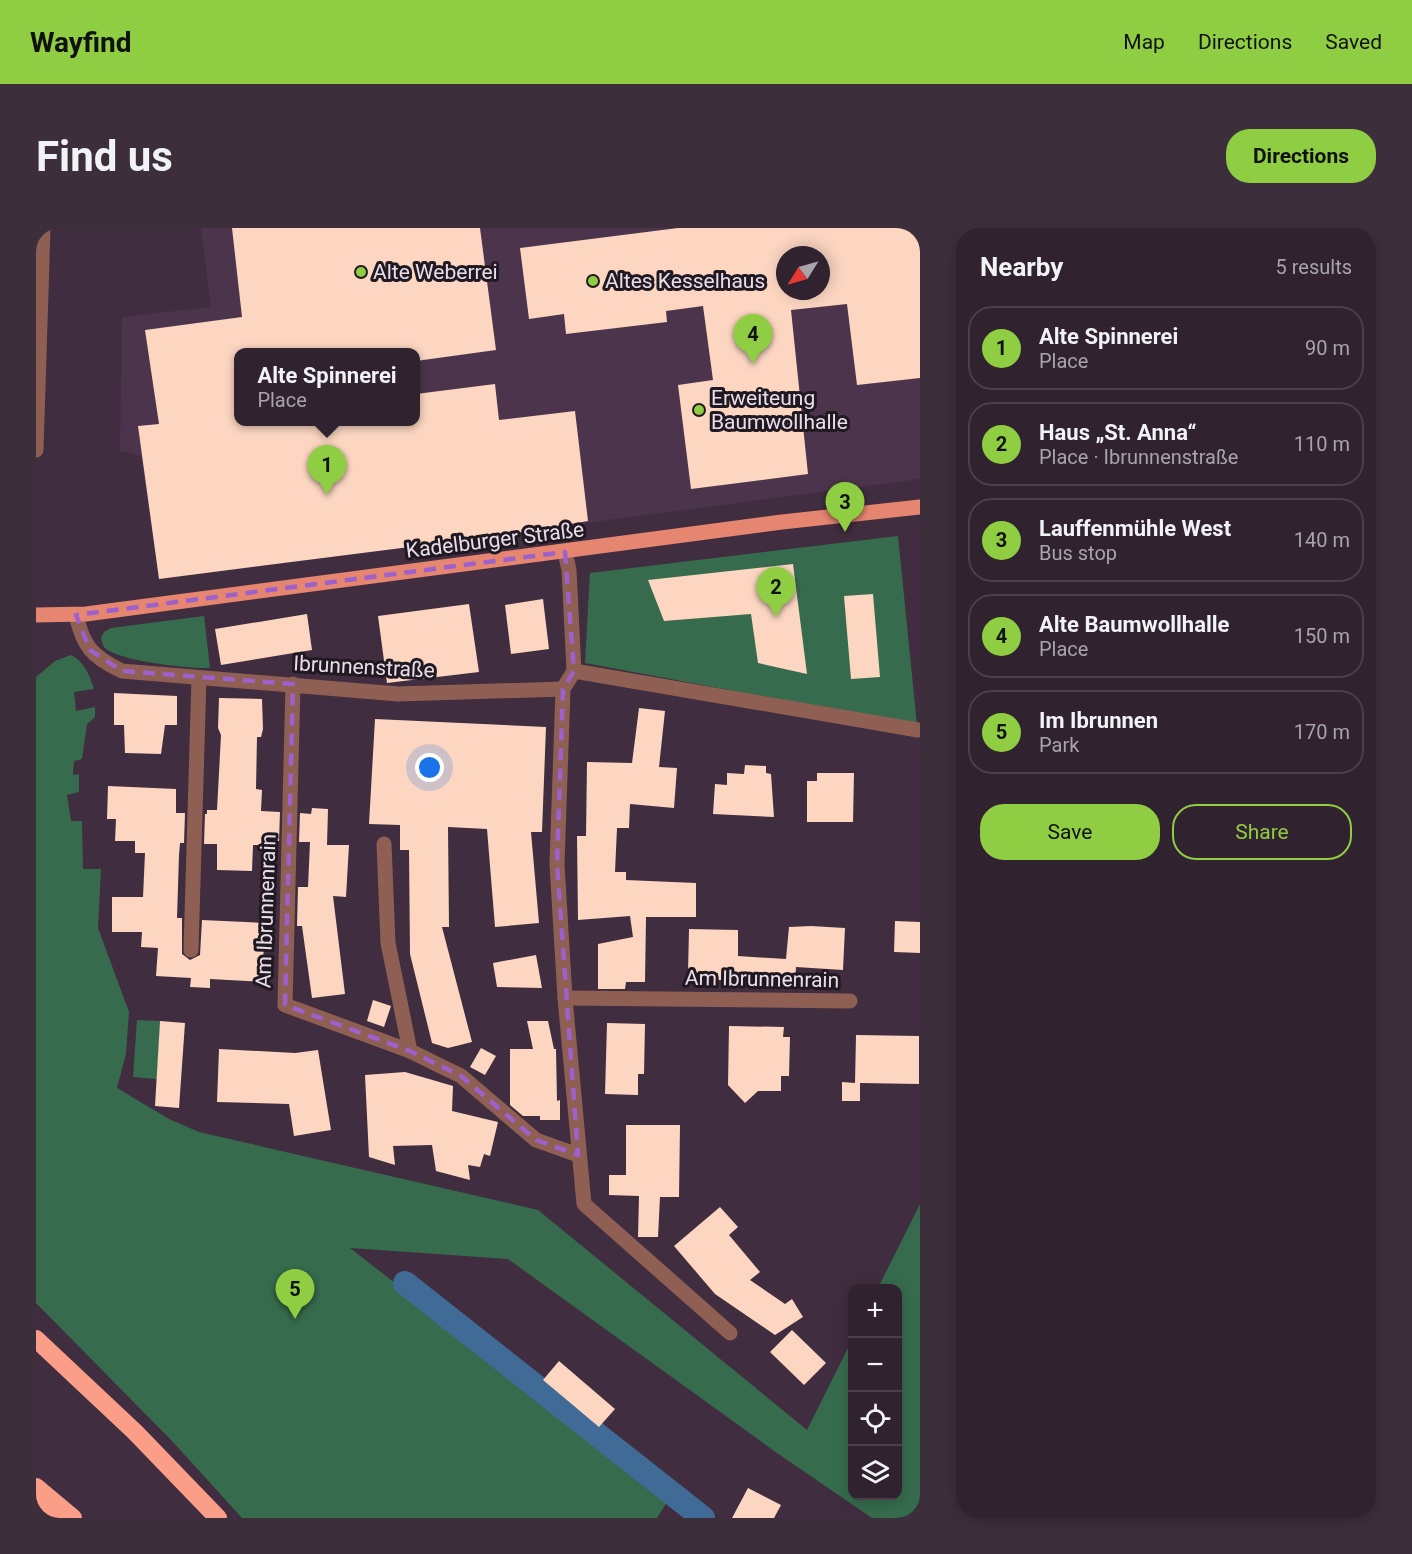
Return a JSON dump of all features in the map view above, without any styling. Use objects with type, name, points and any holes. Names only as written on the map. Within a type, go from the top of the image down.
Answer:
[{"type":"highway","points":[[36,1339],[135,1432],[218,1518]]},
{"type":"highway","points":[[36,1487],[73,1518]]},
{"type":"highway","points":[[36,1507],[50,1518]]},
{"type":"main road","name":"Kadelburger Straße","points":[[36,615],[76,615],[782,522],[920,507]]},
{"type":"main road","name":"Kadelburger Straße","points":[[36,627],[76,615]]},
{"type":"street","points":[[36,450],[43,228]]},
{"type":"street","points":[[565,552],[569,570],[574,671],[563,689],[557,864],[565,998],[584,1204],[730,1333]]},
{"type":"street","name":"Ibrunnenstraße","points":[[76,615],[81,636],[90,650],[105,663],[122,671],[398,694],[563,689]]},
{"type":"street","points":[[574,671],[918,730]]},
{"type":"street","points":[[191,950],[199,678]]},
{"type":"street","name":"Am Ibrunnenrain","points":[[293,684],[285,1005],[410,1051],[461,1076],[536,1140],[578,1155]]},
{"type":"street","points":[[384,844],[388,943],[410,1051]]},
{"type":"street","name":"Am Ibrunnenrain","points":[[565,998],[850,1001]]},
{"type":"highlighted area","points":[[565,552],[574,671],[563,689],[557,864],[578,1155],[536,1140],[461,1076],[410,1051],[285,1005],[293,684],[122,671],[90,650],[76,615]]},
{"type":"shaded area","points":[[201,228],[920,228],[920,479],[159,579],[141,456],[120,451],[122,317],[211,307]]},
{"type":"green space","points":[[898,536],[917,725],[585,663],[590,573]]},
{"type":"green space","points":[[204,616],[210,668],[171,665],[123,656],[104,647],[101,638],[104,632],[111,628]]},
{"type":"green space","points":[[71,655],[76,658],[83,665],[94,689],[74,692],[76,711],[95,707],[95,717],[87,724],[82,759],[74,761],[73,775],[79,774],[79,792],[67,795],[71,821],[82,821],[83,869],[101,869],[98,928],[129,1012],[126,1054],[117,1088],[169,1119],[199,1132],[538,1210],[807,1430],[848,1348],[848,1500],[902,1500],[902,1284],[880,1284],[920,1204],[920,1518],[872,1518],[777,1453],[508,1259],[350,1248],[670,1497],[657,1518],[242,1518],[173,1442],[36,1303],[36,677],[55,661]]},
{"type":"green space","points":[[137,1020],[160,1021],[157,1079],[133,1077]]},
{"type":"building","points":[[232,228],[480,228],[496,350],[420,360],[420,348],[234,348],[234,426],[420,426],[420,393],[495,384],[499,420],[575,411],[588,521],[511,534],[159,579],[138,426],[159,424],[145,330],[242,317]]},
{"type":"building","points":[[678,228],[920,228],[920,378],[857,385],[847,304],[791,310],[808,474],[691,489],[678,385],[713,380],[703,306],[666,311],[667,322],[566,334],[564,314],[529,319],[520,248]]},
{"type":"building","points":[[793,564],[807,674],[758,663],[751,614],[664,621],[648,580]]},
{"type":"building","points":[[873,594],[880,677],[851,679],[844,596]]},
{"type":"building","points":[[543,599],[549,649],[511,654],[505,605]]},
{"type":"building","points":[[469,604],[479,672],[387,683],[378,616]]},
{"type":"building","points":[[307,614],[312,650],[221,665],[215,629]]},
{"type":"building","points":[[114,693],[177,696],[177,725],[165,725],[161,754],[125,753],[124,725],[114,725]]},
{"type":"building","points":[[219,698],[262,699],[263,729],[261,737],[257,737],[256,789],[262,790],[261,811],[280,812],[279,841],[267,840],[267,845],[253,845],[252,871],[217,870],[217,844],[204,844],[205,814],[207,810],[217,810],[221,735],[218,728]]},
{"type":"building","points":[[639,708],[665,711],[659,767],[677,768],[674,808],[630,804],[629,828],[617,828],[615,872],[626,872],[626,880],[696,883],[696,917],[646,917],[645,982],[626,982],[625,989],[598,989],[598,944],[633,937],[630,916],[578,920],[577,836],[586,836],[587,762],[632,763]]},
{"type":"building","points":[[375,719],[546,727],[542,832],[531,832],[539,923],[495,927],[487,829],[448,827],[449,927],[442,927],[472,1042],[448,1048],[432,1043],[410,954],[409,850],[400,850],[400,825],[369,824]]},
{"type":"building","points":[[745,765],[766,766],[766,773],[771,774],[774,817],[713,814],[715,784],[727,785],[727,773],[744,774]]},
{"type":"building","points":[[817,773],[854,773],[853,822],[807,822],[807,781],[817,781]]},
{"type":"building","points":[[108,786],[176,789],[176,813],[185,813],[184,843],[180,843],[179,855],[177,918],[182,918],[182,954],[190,960],[200,955],[202,920],[265,923],[263,964],[266,964],[266,982],[210,979],[210,988],[190,987],[191,978],[156,976],[158,948],[141,947],[142,932],[112,932],[112,897],[143,897],[145,853],[135,853],[135,841],[115,841],[116,819],[107,819]]},
{"type":"building","points":[[312,808],[328,809],[327,845],[349,845],[346,897],[333,896],[345,994],[312,998],[302,926],[297,926],[298,887],[308,887],[310,842],[299,842],[300,813],[311,814]]},
{"type":"building","points":[[895,921],[920,922],[920,953],[894,952]]},
{"type":"building","points":[[789,927],[845,928],[843,970],[796,967],[795,983],[718,980],[718,973],[688,973],[689,929],[738,930],[738,956],[786,959]]},
{"type":"building","points":[[536,955],[542,988],[497,987],[493,963]]},
{"type":"building","points":[[373,1000],[391,1006],[384,1027],[367,1021]]},
{"type":"building","points":[[160,1021],[185,1023],[179,1108],[155,1106]]},
{"type":"building","points":[[527,1021],[548,1021],[554,1049],[556,1049],[557,1101],[560,1100],[560,1120],[540,1120],[540,1116],[523,1116],[510,1105],[510,1049],[533,1049]]},
{"type":"building","points":[[607,1023],[645,1024],[644,1074],[638,1074],[638,1095],[605,1094]]},
{"type":"building","points":[[729,1026],[784,1027],[783,1037],[790,1037],[789,1076],[781,1076],[781,1091],[758,1091],[745,1103],[728,1085]]},
{"type":"building","points":[[856,1035],[919,1036],[919,1084],[860,1083],[860,1101],[842,1101],[842,1082],[855,1083]]},
{"type":"building","points":[[481,1048],[496,1056],[485,1075],[470,1067]]},
{"type":"building","points":[[219,1049],[295,1053],[318,1050],[331,1130],[294,1136],[289,1104],[217,1102]]},
{"type":"building","points":[[405,1072],[453,1086],[452,1111],[498,1122],[490,1156],[484,1154],[480,1167],[468,1165],[470,1180],[436,1171],[432,1145],[393,1146],[395,1165],[369,1157],[365,1075]]},
{"type":"building","points":[[626,1125],[680,1125],[679,1197],[660,1197],[658,1237],[638,1237],[639,1196],[609,1195],[609,1175],[626,1175]]},
{"type":"building","points":[[720,1207],[738,1227],[729,1235],[760,1272],[750,1280],[785,1304],[792,1299],[803,1317],[775,1335],[715,1294],[674,1246]]},
{"type":"building","points":[[792,1330],[826,1363],[804,1385],[770,1352]]},
{"type":"building","points":[[559,1361],[615,1409],[599,1427],[543,1380]]},
{"type":"building","points":[[748,1488],[781,1505],[774,1518],[732,1518]]},
{"type":"waterway","points":[[405,1283],[703,1518]]},
{"type":"place","name":"Alte Weberrei","points":[[361,272]]},
{"type":"place","name":"Altes Kesselhaus","points":[[593,281]]},
{"type":"place","name":"Alte Baumwollhalle","points":[[753,364]]},
{"type":"place","name":"Erweiteung Baumwollhalle","points":[[699,410]]},
{"type":"place","name":"Alte Spinnerei","points":[[327,495]]},
{"type":"place","name":"Lauffenmühle West","points":[[845,532]]},
{"type":"place","name":"Haus „St. Anna“","points":[[776,617]]},
{"type":"place","name":"Im Ibrunnen","points":[[295,1319]]}]
